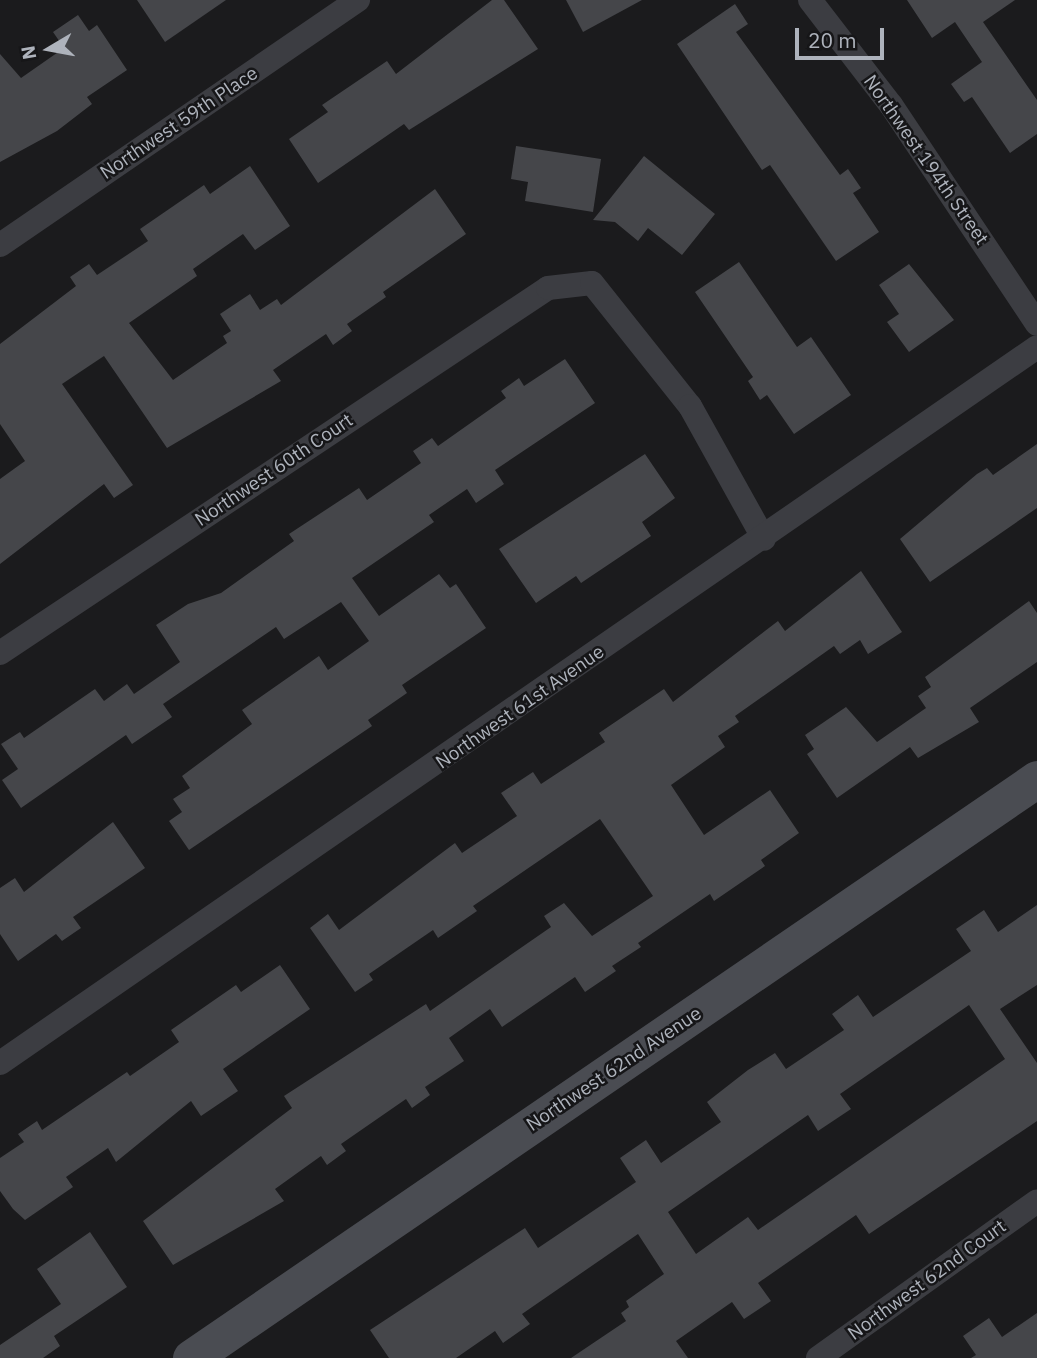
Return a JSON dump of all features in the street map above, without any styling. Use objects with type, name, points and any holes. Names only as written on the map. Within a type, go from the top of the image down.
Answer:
[{"type":"street","name":"Northwest 59th Place","points":[[0,245],[358,0]]},
{"type":"street","name":"Northwest 194th Street","points":[[810,0],[891,105],[1037,324]]},
{"type":"street","name":"Northwest 60th Court","points":[[0,653],[548,288],[592,283],[690,406],[764,539]]},
{"type":"street","name":"Northwest 61st Avenue","points":[[0,1063],[764,539],[1037,347]]},
{"type":"street","name":"Northwest 62nd Avenue","points":[[191,1358],[1037,779]]},
{"type":"street","name":"Northwest 62nd Court","points":[[818,1358],[1037,1201]]},
{"type":"building","points":[[137,0],[226,0],[165,42]]},
{"type":"building","points":[[492,0],[504,0],[538,49],[409,130],[404,124],[318,183],[289,139],[328,112],[322,105],[387,61],[396,74]]},
{"type":"building","points":[[566,0],[642,0],[583,32]]},
{"type":"building","points":[[907,0],[1015,0],[983,22],[1037,100],[1037,134],[1010,153],[972,97],[964,102],[951,84],[982,62],[955,22],[932,38]]},
{"type":"building","points":[[735,4],[748,24],[736,32],[840,175],[848,169],[861,188],[853,193],[879,232],[836,261],[770,165],[762,170],[677,44]]},
{"type":"building","points":[[78,15],[89,31],[97,25],[127,70],[87,97],[92,104],[57,131],[0,162],[0,54],[21,78],[64,48],[53,32]]},
{"type":"building","points":[[516,146],[601,159],[593,212],[525,201],[528,182],[511,179]]},
{"type":"building","points":[[644,156],[715,214],[682,255],[648,228],[638,241],[615,222],[593,220]]},
{"type":"building","points":[[250,166],[290,226],[255,250],[243,234],[193,269],[197,276],[129,323],[173,380],[227,343],[223,336],[231,331],[220,314],[250,294],[260,310],[277,299],[281,305],[435,189],[466,234],[383,292],[386,297],[347,324],[352,331],[333,345],[326,334],[273,370],[281,381],[167,448],[104,356],[62,384],[133,485],[114,498],[104,484],[0,564],[0,479],[25,461],[0,424],[0,344],[76,286],[70,277],[89,264],[97,275],[148,241],[140,229],[204,185],[210,194]]},
{"type":"building","points":[[739,262],[797,347],[811,337],[851,395],[794,434],[767,395],[760,400],[748,381],[753,377],[695,292]]},
{"type":"building","points":[[909,264],[954,320],[909,352],[887,322],[899,314],[879,285]]},
{"type":"building","points":[[565,359],[595,403],[495,470],[504,484],[476,503],[467,489],[429,515],[434,522],[352,578],[379,616],[439,574],[450,588],[456,584],[486,628],[402,685],[407,693],[368,720],[372,726],[189,850],[169,821],[182,812],[173,799],[190,788],[182,776],[252,724],[242,710],[319,656],[328,670],[369,641],[341,602],[284,639],[276,627],[163,704],[172,717],[132,744],[126,735],[21,808],[2,780],[18,769],[1,744],[20,732],[24,738],[95,689],[104,701],[127,684],[134,694],[180,662],[156,625],[188,604],[221,593],[294,541],[289,534],[359,488],[367,500],[421,463],[413,451],[432,438],[438,446],[506,398],[501,391],[519,378],[524,386]]},
{"type":"building","points":[[1037,444],[1037,508],[930,582],[900,539],[977,474],[987,468],[993,475]]},
{"type":"building","points":[[645,454],[675,498],[642,522],[651,536],[581,583],[576,576],[536,603],[499,549]]},
{"type":"building","points":[[861,571],[902,632],[868,654],[860,640],[840,654],[834,646],[735,716],[739,722],[718,736],[725,747],[671,785],[704,835],[770,790],[799,833],[761,860],[765,866],[714,901],[710,894],[638,943],[641,947],[612,966],[616,971],[585,992],[575,977],[502,1027],[490,1009],[449,1038],[464,1061],[425,1087],[430,1095],[412,1108],[406,1099],[341,1144],[346,1151],[327,1165],[321,1156],[275,1189],[284,1201],[173,1265],[143,1221],[292,1108],[284,1096],[426,1004],[430,1011],[551,927],[544,916],[564,903],[592,936],[653,896],[600,819],[473,906],[477,911],[438,938],[433,930],[369,974],[373,980],[355,992],[310,928],[328,914],[339,930],[455,843],[462,853],[517,816],[501,793],[533,772],[541,784],[605,742],[599,733],[664,689],[673,702],[778,621],[785,631]]},
{"type":"building","points":[[1029,601],[1037,613],[1037,662],[970,708],[979,722],[918,758],[910,747],[837,798],[807,754],[814,749],[805,735],[846,707],[877,742],[926,708],[918,696],[931,687],[925,677]]},
{"type":"building","points":[[113,822],[145,868],[73,917],[81,928],[62,941],[56,934],[18,961],[0,934],[0,888],[15,878],[24,892]]},
{"type":"building","points":[[1037,905],[1037,985],[1000,1009],[1037,1063],[1037,1121],[869,1234],[856,1215],[758,1283],[771,1301],[744,1319],[732,1302],[676,1341],[688,1358],[571,1358],[626,1321],[621,1313],[629,1307],[626,1301],[664,1274],[638,1234],[522,1314],[530,1324],[503,1343],[495,1331],[456,1358],[389,1358],[370,1330],[525,1228],[538,1248],[636,1182],[620,1158],[646,1140],[661,1163],[721,1122],[707,1102],[748,1070],[775,1053],[786,1069],[844,1030],[832,1014],[858,995],[873,1017],[971,951],[956,929],[984,910],[998,932]],"holes":[[[969,1005],[1005,1059],[758,1230],[748,1217],[696,1254],[668,1212],[808,1115],[818,1131],[851,1109],[840,1094]]]},
{"type":"building","points":[[280,965],[310,1009],[223,1069],[238,1091],[201,1116],[191,1101],[116,1162],[108,1148],[66,1177],[73,1187],[25,1220],[13,1209],[0,1191],[0,1158],[24,1142],[18,1134],[37,1121],[42,1130],[127,1072],[130,1076],[179,1042],[171,1030],[236,985],[241,992]]},
{"type":"building","points":[[90,1232],[127,1287],[54,1336],[60,1346],[43,1358],[0,1358],[0,1345],[61,1304],[37,1269]]},
{"type":"building","points":[[1037,1313],[1037,1358],[971,1358],[976,1355],[963,1336],[989,1318],[1002,1337]]}]
